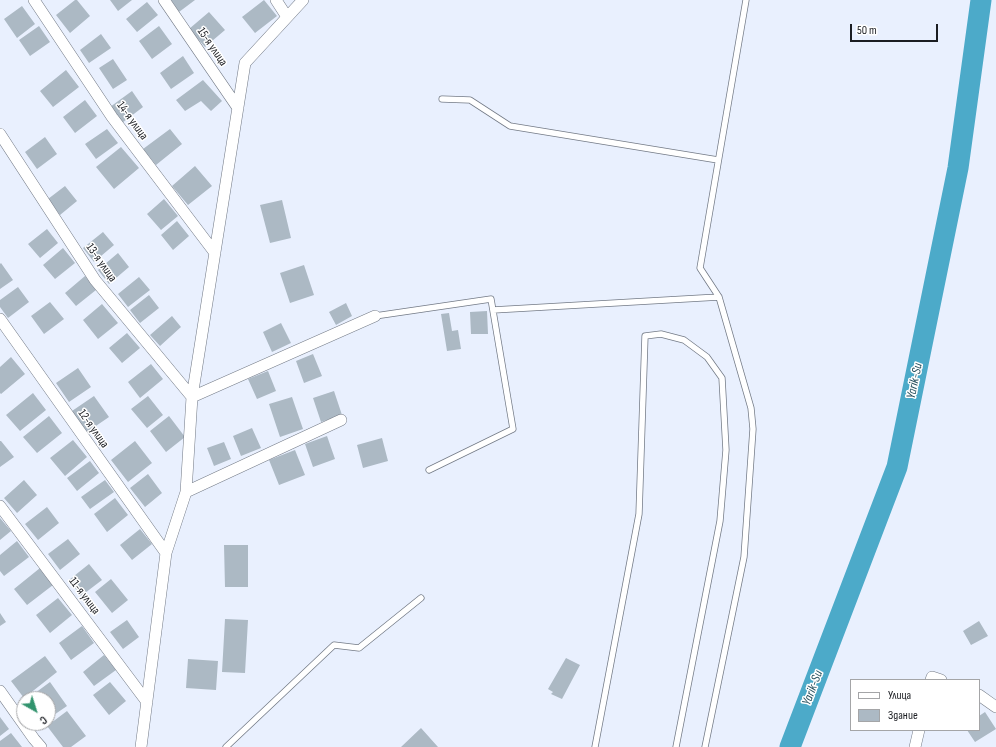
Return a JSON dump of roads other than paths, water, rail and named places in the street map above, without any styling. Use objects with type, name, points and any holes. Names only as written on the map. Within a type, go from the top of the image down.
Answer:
[{"type":"street","name":"14-я улица","points":[[34,0],[112,117],[215,253]]},
{"type":"street","name":"15-я улица","points":[[164,0],[238,108]]},
{"type":"street","points":[[276,0],[286,17]]},
{"type":"street","points":[[141,747],[166,553],[186,492],[192,397],[245,64],[303,0]]},
{"type":"street","name":"13-я улица","points":[[0,134],[95,280],[192,397]]},
{"type":"street","points":[[192,397],[375,316]]},
{"type":"street","name":"12-я улица","points":[[0,319],[166,553]]},
{"type":"street","points":[[186,492],[341,420]]},
{"type":"street","name":"11-я улица","points":[[0,506],[147,702]]},
{"type":"street","points":[[0,691],[34,739],[42,747]]},
{"type":"street","points":[[980,696],[996,707]]},
{"type":"street","points":[[915,747],[919,731]]},
{"type":"lane","points":[[705,747],[744,557],[753,428],[751,408],[719,297],[700,268],[746,0]]},
{"type":"lane","points":[[442,99],[470,100],[510,126],[718,160]]},
{"type":"lane","points":[[493,310],[719,297]]},
{"type":"lane","points":[[375,316],[491,299],[513,429],[429,470]]},
{"type":"lane","points":[[595,747],[639,514],[645,336],[661,334],[684,340],[707,357],[722,378],[726,450],[720,521],[676,747]]},
{"type":"lane","points":[[226,747],[334,645],[359,648],[421,598]]},
{"type":"waterway","name":"Yarik-Su","points":[[790,747],[897,467],[958,168],[981,0]]}]
